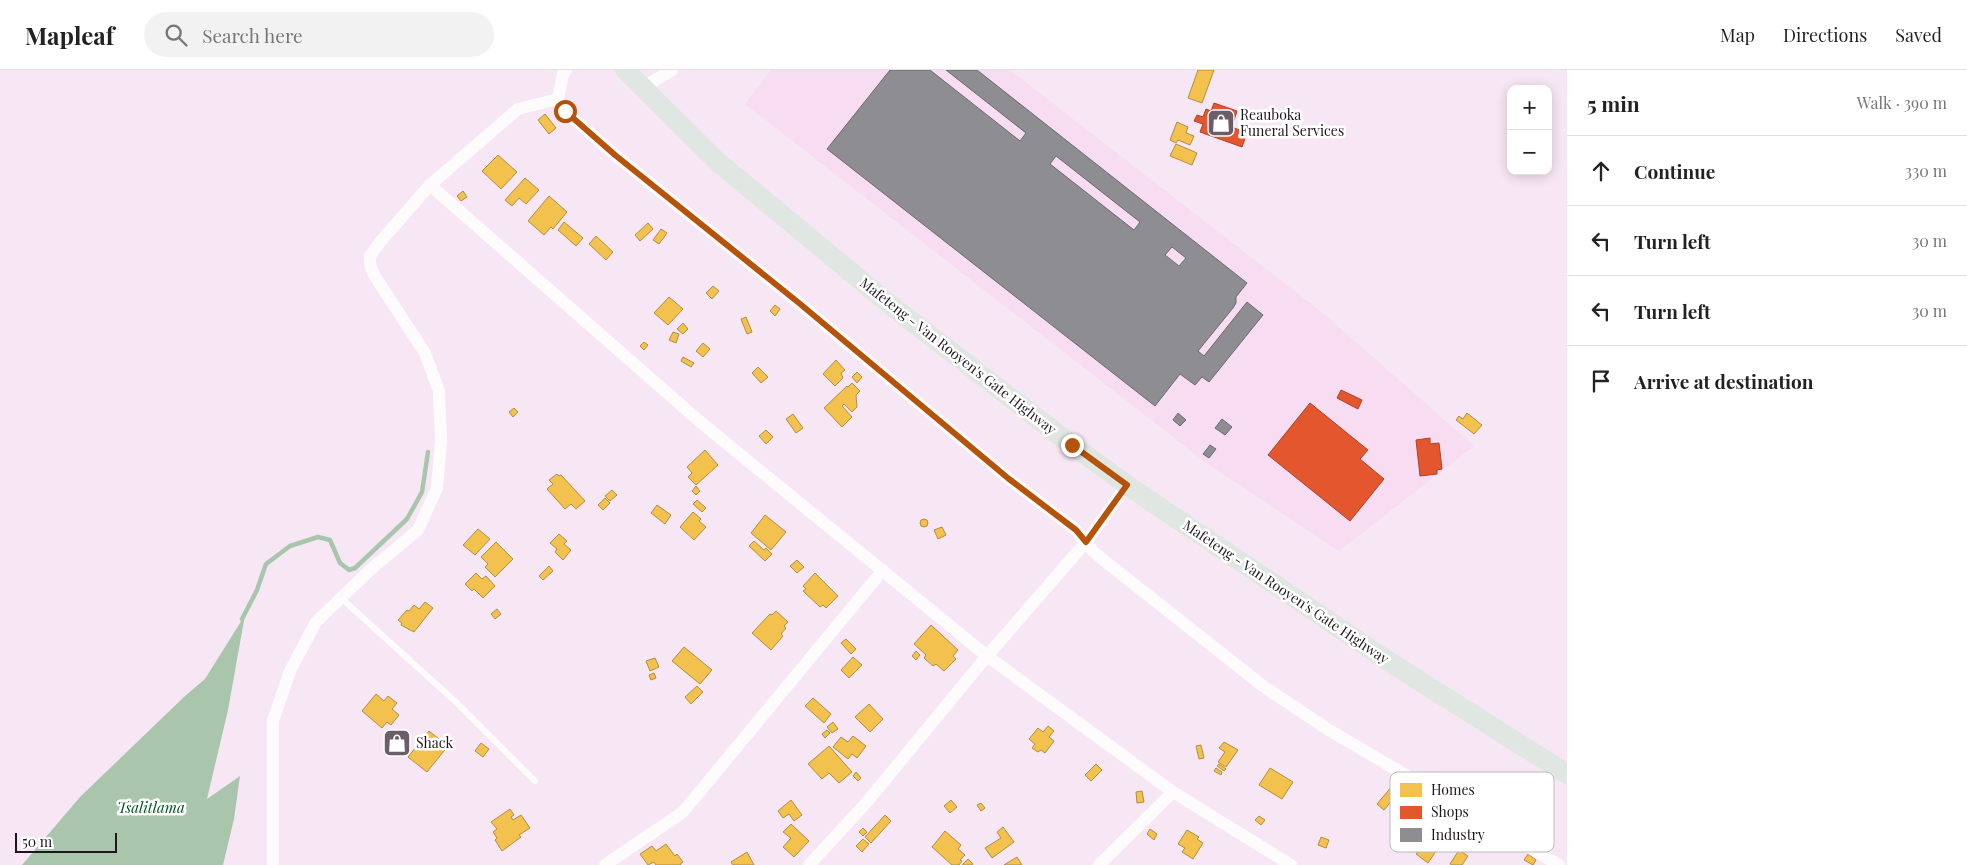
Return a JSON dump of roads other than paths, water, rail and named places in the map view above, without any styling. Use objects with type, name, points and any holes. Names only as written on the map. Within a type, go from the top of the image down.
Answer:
[{"type":"main road","name":"Mafeteng - Van Rooyen's Gate Highway","points":[[625,70],[646,88],[719,163],[893,307],[1072,445],[1127,485],[1388,661],[1567,774]]},
{"type":"street","points":[[566,70],[563,74],[558,100],[565,111],[615,155],[799,303],[1009,479],[1076,530],[1106,562],[1263,686],[1329,730],[1401,772]]},
{"type":"street","points":[[646,88],[652,82],[672,70]]},
{"type":"street","points":[[273,865],[274,720],[290,671],[316,622],[370,570],[418,530],[437,488],[441,441],[440,391],[425,354],[374,276],[370,264],[370,256],[430,184],[518,109],[558,100]]},
{"type":"street","points":[[430,184],[698,420],[987,656],[1173,792],[1291,865]]},
{"type":"street","points":[[809,865],[866,803],[987,656],[1086,542],[1127,485]]},
{"type":"street","points":[[605,865],[683,812],[883,570]]},
{"type":"street","points":[[1099,865],[1173,792]]},
{"type":"street","points":[[1537,852],[1559,865]]},
{"type":"lane","points":[[341,598],[457,703],[534,781]]},
{"type":"water","name":"Tsalitlama","points":[[245,615],[228,710],[207,799],[240,776],[234,819],[223,865],[22,865],[80,797],[205,679]]},
{"type":"waterway","points":[[242,619],[257,590],[266,564],[290,546],[318,537],[330,540],[340,563],[349,570],[355,568],[407,519],[422,492],[428,452]]},
{"type":"place","name":"Reauboka Funeral Services","points":[[1221,123]]},
{"type":"place","name":"Shack","points":[[397,743]]}]
